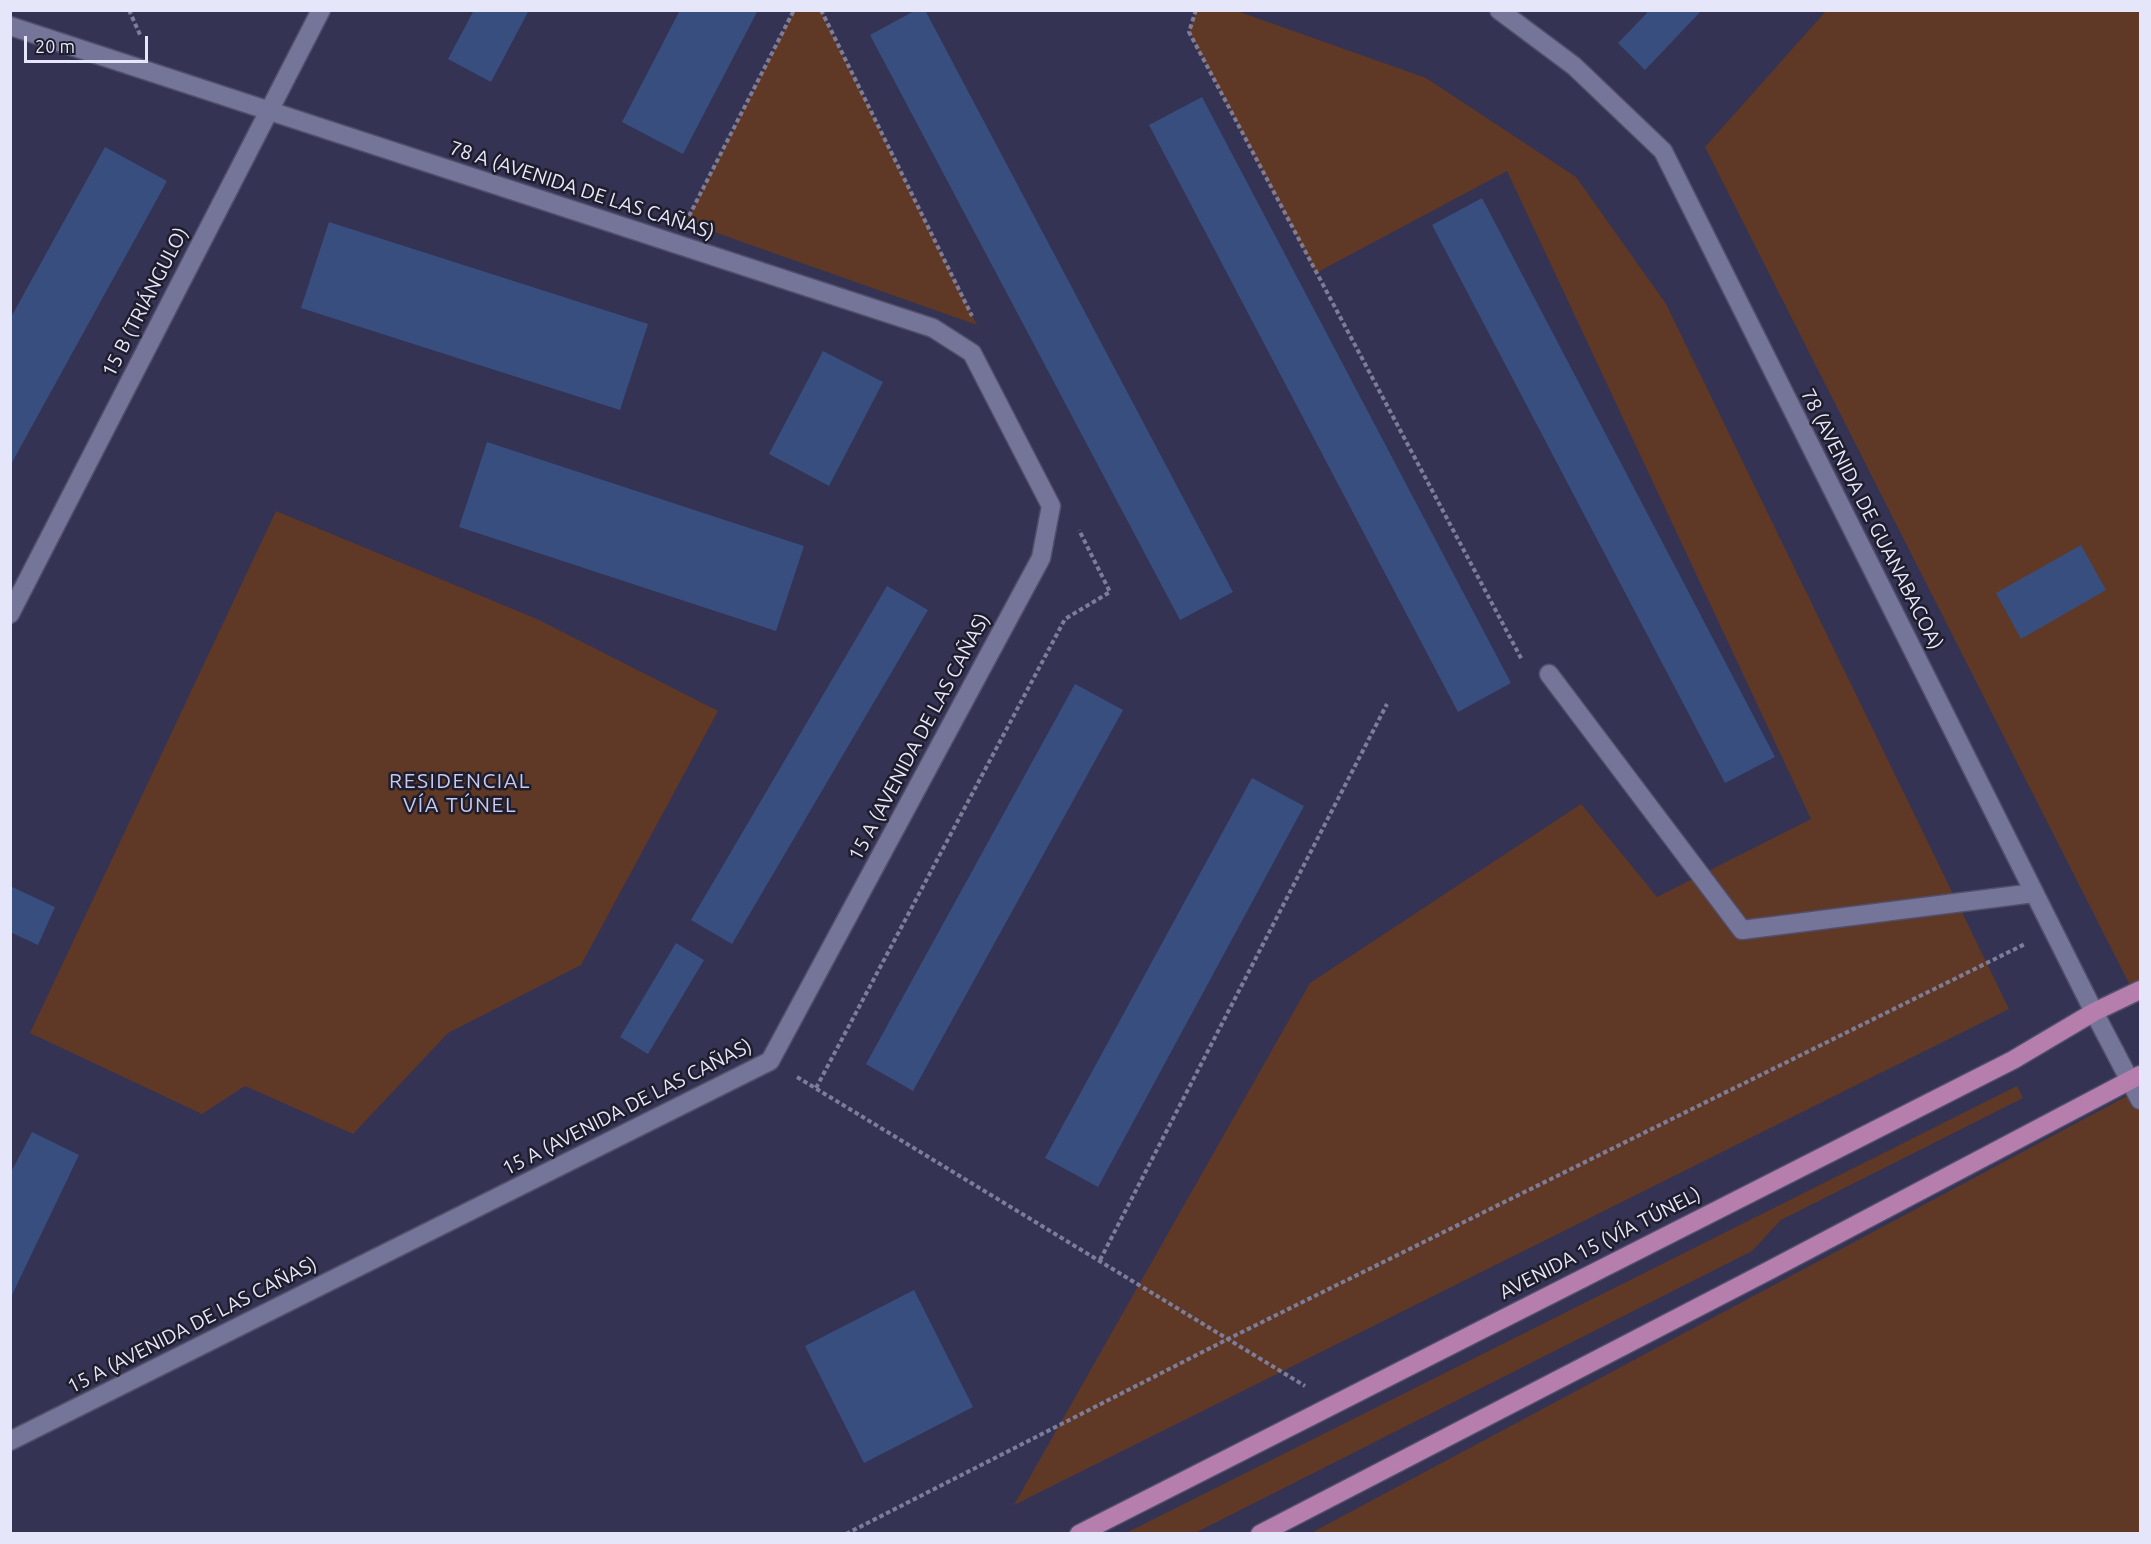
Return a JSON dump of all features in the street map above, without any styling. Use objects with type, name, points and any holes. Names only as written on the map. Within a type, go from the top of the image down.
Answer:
[{"type":"main road","name":"AVENIDA 15 (VÍA TÚNEL)","points":[[1079,1533],[2013,1060],[2094,1012],[2140,990]]},
{"type":"main road","points":[[1260,1533],[1770,1270],[2135,1077]]},
{"type":"street","name":"15 B (TRIÁNGULO)","points":[[10,614],[321,10]]},
{"type":"street","name":"78 (AVENIDA DE GUANABACOA)","points":[[1498,10],[1574,66],[1663,151],[2094,1012],[2135,1077],[2140,1100]]},
{"type":"street","name":"78 A (AVENIDA DE LAS CAÑAS)","points":[[10,26],[933,328],[972,353],[1051,506]]},
{"type":"street","name":"15 A (AVENIDA DE LAS CAÑAS)","points":[[10,1441],[770,1061],[1041,558],[1051,506]]},
{"type":"street","points":[[1549,674],[1742,930],[2034,893]]},
{"type":"path","points":[[675,243],[794,10]]},
{"type":"path","points":[[821,10],[977,325]]},
{"type":"path","points":[[1196,10],[1189,32],[1522,660]]},
{"type":"path","points":[[816,1088],[1065,619],[1110,592],[1078,528]]},
{"type":"path","points":[[1100,1260],[1387,704]]},
{"type":"path","points":[[846,1533],[1228,1339],[2053,930]]},
{"type":"path","points":[[770,1061],[1334,1404]]},
{"type":"shaded area","points":[[794,11],[821,11],[977,325],[686,222]]},
{"type":"shaded area","points":[[1196,11],[1237,11],[1426,78],[1576,177],[1666,304],[2009,1009],[1014,1505],[1310,983],[1581,804],[1657,897],[1811,819],[1507,171],[1316,273],[1189,32]]},
{"type":"shaded area","points":[[1826,11],[2140,11],[2140,1005],[1705,147]]},
{"type":"shaded area","points":[[276,511],[537,619],[718,711],[581,965],[448,1033],[353,1134],[245,1086],[202,1114],[30,1033]]},
{"type":"shaded area","points":[[2017,1086],[2023,1098],[1781,1220],[1752,1251],[1195,1533],[1126,1533]]},
{"type":"shaded area","points":[[2140,1089],[2140,1533],[1311,1533]]},
{"type":"building","points":[[474,10],[529,10],[491,82],[448,59]]},
{"type":"building","points":[[680,10],[758,10],[683,154],[622,122]]},
{"type":"building","points":[[916,10],[925,10],[1233,592],[1180,620],[870,35]]},
{"type":"building","points":[[1645,10],[1702,10],[1645,70],[1618,43],[1647,13]]},
{"type":"building","points":[[1202,97],[1511,683],[1458,712],[1149,125]]},
{"type":"building","points":[[105,147],[167,181],[10,466],[10,319]]},
{"type":"building","points":[[1482,198],[1775,757],[1725,783],[1432,225]]},
{"type":"building","points":[[329,222],[648,324],[620,410],[301,308]]},
{"type":"building","points":[[823,351],[883,382],[829,486],[769,454]]},
{"type":"building","points":[[487,442],[804,546],[776,631],[459,527]]},
{"type":"building","points":[[2081,545],[2106,590],[2021,639],[1996,593]]},
{"type":"building","points":[[887,586],[928,610],[732,944],[691,920]]},
{"type":"building","points":[[1075,684],[1123,710],[913,1091],[866,1064]]},
{"type":"building","points":[[1252,778],[1304,806],[1098,1187],[1045,1158]]},
{"type":"building","points":[[10,886],[55,907],[38,945],[10,932]]},
{"type":"building","points":[[676,943],[704,960],[648,1054],[620,1037]]},
{"type":"building","points":[[32,1132],[79,1155],[10,1299],[10,1174]]},
{"type":"building","points":[[914,1290],[973,1407],[864,1463],[805,1346]]},
{"type":"district","name":"RESIDENCIAL VÍA TÚNEL","points":[[460,793]]}]
